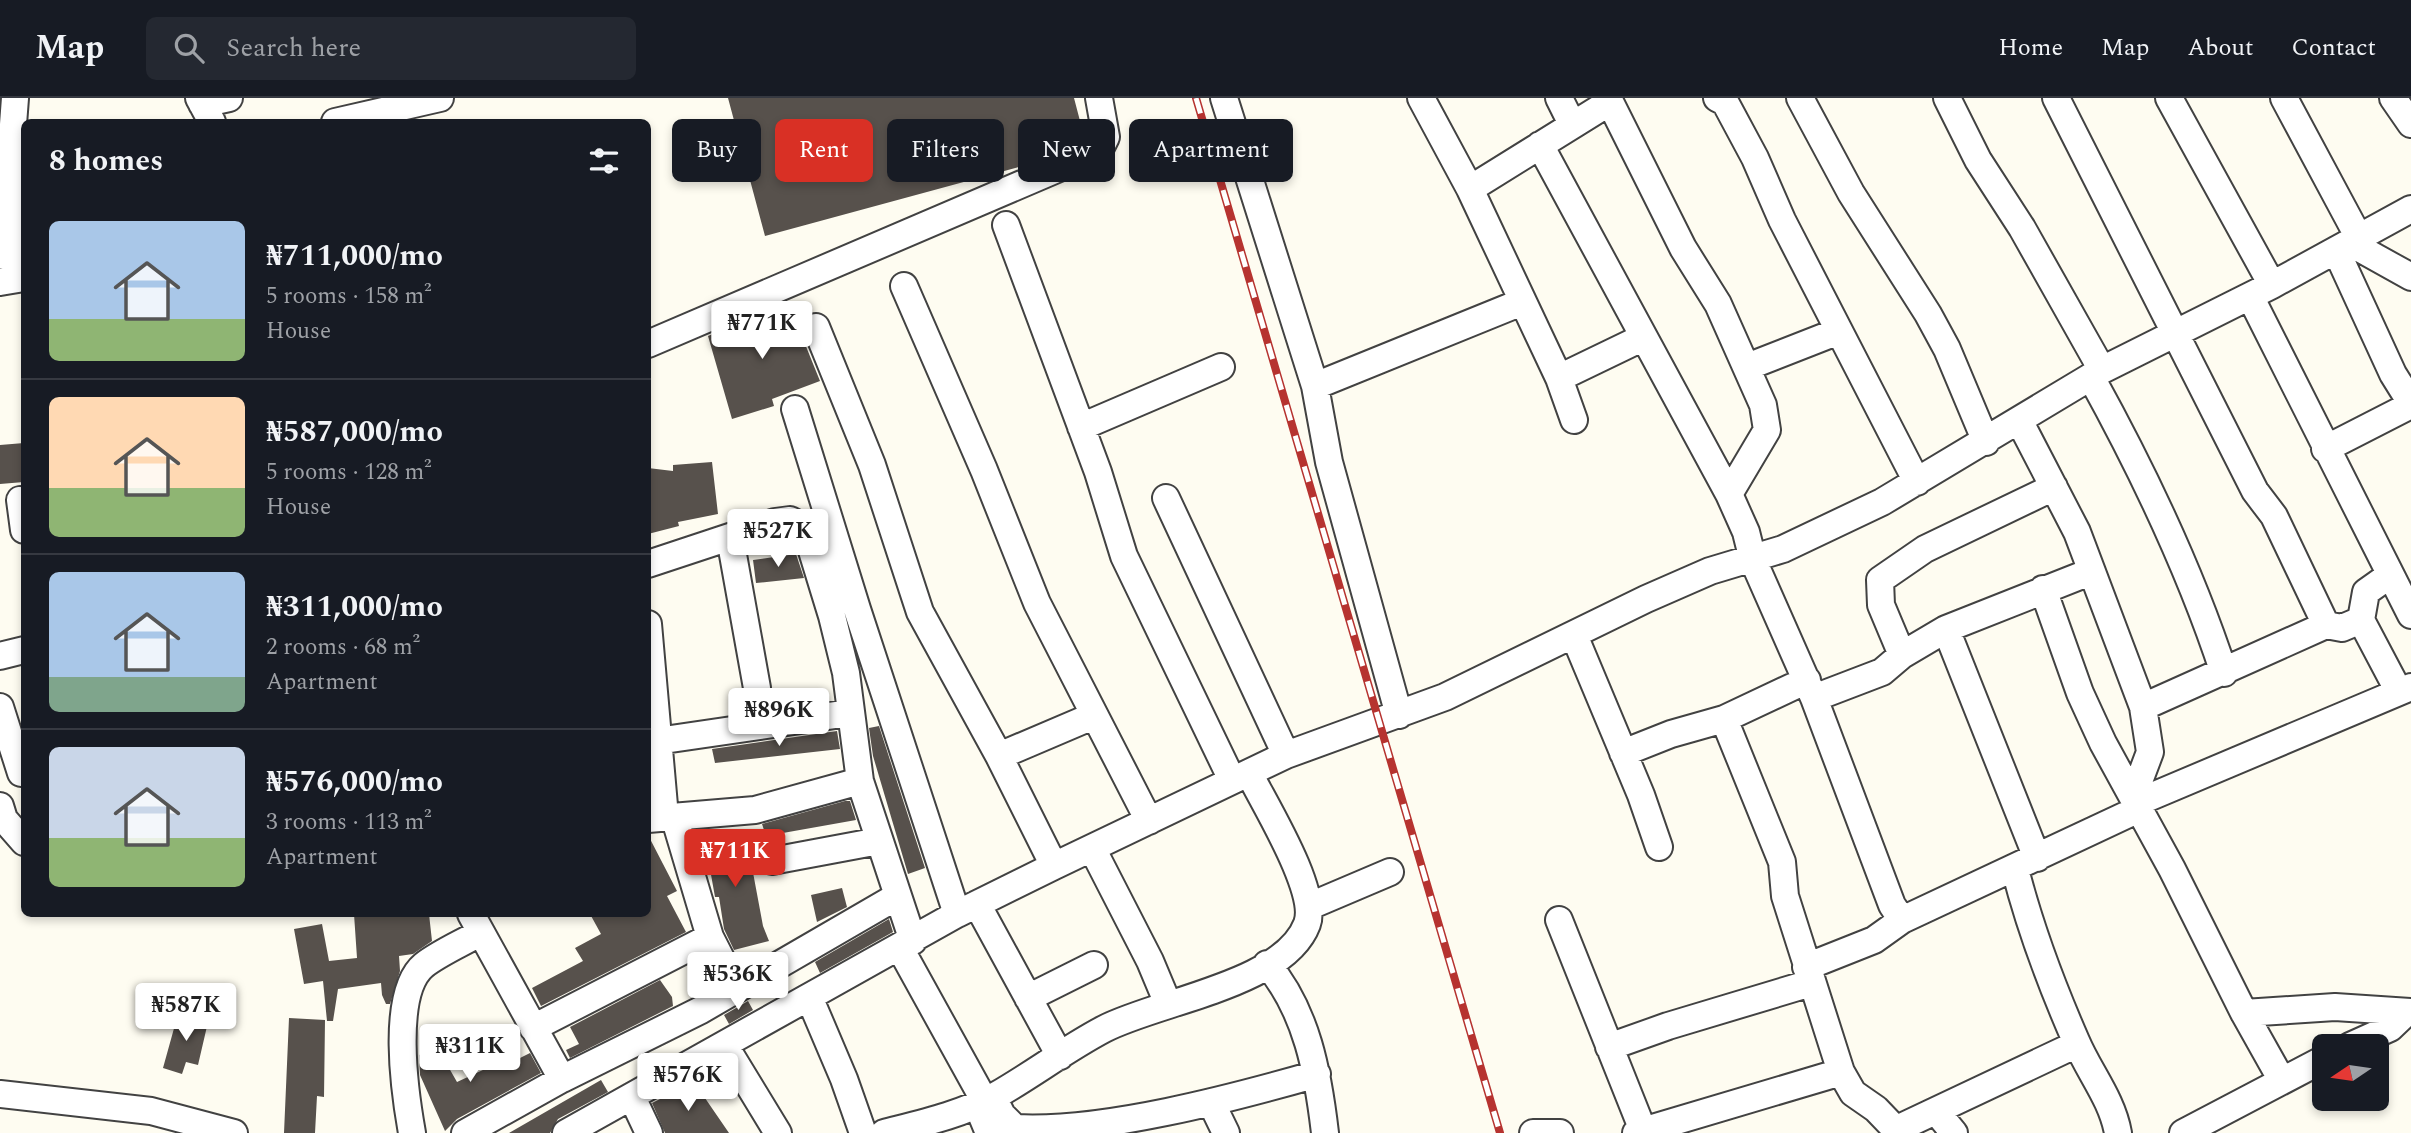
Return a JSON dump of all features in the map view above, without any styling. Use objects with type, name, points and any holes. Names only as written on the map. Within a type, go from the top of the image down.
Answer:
[{"type":"street","points":[[0,282],[14,281],[20,275],[19,261],[6,255],[15,98]]},
{"type":"street","points":[[205,108],[229,98]]},
{"type":"street","points":[[348,119],[440,98]]},
{"type":"street","points":[[651,343],[1099,151],[1106,137],[1099,98]]},
{"type":"street","points":[[1224,98],[1315,386],[1329,462],[1399,715]]},
{"type":"street","points":[[1421,98],[1469,189],[1559,378],[1574,420]]},
{"type":"street","points":[[1559,98],[1572,124]]},
{"type":"street","points":[[1695,98],[1702,98]]},
{"type":"street","points":[[1717,98],[1725,102],[1755,158],[1782,220],[1917,482]]},
{"type":"street","points":[[1800,98],[1851,193],[1928,314],[1947,349],[1986,442]]},
{"type":"street","points":[[1947,98],[1978,160],[2022,228],[2097,374],[2157,501],[2197,595],[2224,673]]},
{"type":"street","points":[[2056,98],[2173,334],[2255,491],[2274,516],[2326,625]]},
{"type":"street","points":[[2169,98],[2261,290],[2325,449],[2411,615]]},
{"type":"street","points":[[2284,98],[2348,244],[2393,374],[2411,404],[2325,449]]},
{"type":"street","points":[[2393,98],[2411,124]]},
{"type":"street","points":[[1469,189],[1609,100],[1677,237],[1718,304],[1747,366],[1768,424],[1729,494]]},
{"type":"street","points":[[1540,145],[1729,494],[1746,532],[1753,560],[1811,689],[1881,878],[1902,919]]},
{"type":"street","points":[[566,1133],[967,909],[1241,776],[1286,755],[1399,715],[1710,571],[1753,560],[1870,508],[2020,422],[2097,374],[2411,209]]},
{"type":"street","points":[[810,999],[881,1133],[923,1125],[985,1100],[1105,1028],[1168,1004],[1220,990],[1267,964],[1293,944],[1307,925],[1310,906],[1300,874],[1241,776],[1124,556],[1081,428],[1006,225]]},
{"type":"street","points":[[2348,244],[2411,277]]},
{"type":"street","points":[[904,286],[984,470],[1037,603],[1149,821]]},
{"type":"street","points":[[1315,386],[1522,302]]},
{"type":"street","points":[[816,327],[872,465],[920,612],[999,756],[1054,866]]},
{"type":"street","points":[[1747,366],[1839,331]]},
{"type":"street","points":[[1559,378],[1644,337]]},
{"type":"street","points":[[1081,428],[1221,368]]},
{"type":"street","points":[[796,409],[857,609],[967,909],[1028,998],[1060,1056]]},
{"type":"street","points":[[2020,422],[2077,532],[2143,707],[2150,752],[2138,784],[2135,802]]},
{"type":"street","points":[[1902,655],[1881,605],[1880,580],[1925,549],[2054,487]]},
{"type":"street","points":[[1166,498],[1286,755]]},
{"type":"street","points":[[15,501],[21,520]]},
{"type":"street","points":[[651,563],[775,522],[790,520],[804,528],[832,616],[846,673],[849,713],[860,781],[896,897],[906,945],[985,1100],[989,1133]]},
{"type":"street","points":[[730,538],[757,688]]},
{"type":"street","points":[[1623,753],[1671,734],[1811,689],[1882,671],[1902,655],[1946,629],[2090,572]]},
{"type":"street","points":[[1609,1046],[1808,975],[1874,940],[1902,919],[2026,863],[2135,802],[2405,690],[2361,620],[2366,592],[2390,575]]},
{"type":"street","points":[[2043,589],[2080,693],[2244,1013],[2281,1079]]},
{"type":"street","points":[[2143,707],[2326,625],[2342,628],[2361,620]]},
{"type":"street","points":[[1946,629],[2026,863],[2033,937],[2077,1044],[2112,1109],[2118,1133]]},
{"type":"street","points":[[1574,635],[1658,847]]},
{"type":"street","points":[[0,656],[21,651]]},
{"type":"street","points":[[651,704],[657,741],[662,817],[710,937],[736,988]]},
{"type":"street","points":[[0,707],[15,774]]},
{"type":"street","points":[[657,741],[849,713]]},
{"type":"street","points":[[999,756],[1093,716]]},
{"type":"street","points":[[1724,719],[1782,862],[1785,896],[1808,975],[1841,1072],[1853,1093],[1898,1131],[2077,1044]]},
{"type":"street","points":[[662,817],[755,810],[860,781]]},
{"type":"street","points":[[0,806],[4,819],[21,839]]},
{"type":"street","points":[[772,861],[879,841]]},
{"type":"street","points":[[1092,848],[1150,961],[1168,1004]]},
{"type":"street","points":[[1310,906],[1390,872]]},
{"type":"street","points":[[466,1133],[562,1079],[690,1016],[896,897]]},
{"type":"street","points":[[1559,920],[1641,1132],[1841,1072]]},
{"type":"street","points":[[412,1133],[405,1097],[403,1050],[409,993],[414,976],[476,923],[562,1079]]},
{"type":"street","points":[[533,1028],[710,937]]},
{"type":"street","points":[[1267,964],[1284,984],[1294,1005],[1317,1074],[1325,1133]]},
{"type":"street","points":[[1028,998],[1094,965]]},
{"type":"street","points":[[2244,1013],[2335,1007],[2409,1012]]},
{"type":"street","points":[[2377,1034],[2390,1028],[2409,1012]]},
{"type":"street","points":[[725,1045],[778,1133]]},
{"type":"street","points":[[2193,1131],[2281,1079],[2312,1065]]},
{"type":"street","points":[[985,1100],[1015,1128],[1093,1129],[1317,1074]]},
{"type":"street","points":[[0,1094],[151,1111],[234,1133]]},
{"type":"street","points":[[632,1097],[649,1133]]},
{"type":"street","points":[[1211,1102],[1226,1133]]},
{"type":"street","points":[[1936,1111],[1954,1133]]},
{"type":"street","points":[[1533,1133],[1560,1133]]},
{"type":"building","points":[[728,98],[1074,98],[1080,119],[1018,119],[1018,167],[1004,171],[1004,119],[887,119],[887,182],[964,182],[765,236],[751,182],[761,182],[761,119],[734,119]]},
{"type":"building","points":[[788,302],[820,381],[772,399],[774,406],[732,419],[708,336]]},
{"type":"building","points":[[21,443],[21,482],[0,484],[0,445]]},
{"type":"building","points":[[712,462],[718,514],[678,522],[679,526],[651,533],[651,468],[673,471],[673,465]]},
{"type":"building","points":[[796,554],[804,578],[756,583],[753,560]]},
{"type":"building","points":[[879,726],[925,868],[908,874],[873,756],[869,728]]},
{"type":"building","points":[[837,731],[840,749],[715,763],[712,749]]},
{"type":"building","points":[[850,801],[856,820],[766,836],[762,824]]},
{"type":"building","points":[[721,829],[723,839],[746,835],[763,926],[769,941],[734,950],[724,929],[719,897],[715,897],[703,830]]},
{"type":"building","points":[[651,841],[677,891],[667,896],[686,932],[541,1006],[532,988],[583,961],[575,948],[601,934],[592,917],[651,917]]},
{"type":"building","points":[[842,888],[847,907],[817,922],[811,895]]},
{"type":"building","points":[[354,917],[429,917],[432,941],[413,954],[399,956],[400,971],[390,1004],[386,1004],[382,995],[381,983],[338,989],[333,1021],[327,1021],[323,981],[304,984],[294,929],[322,924],[329,961],[357,958]]},
{"type":"building","points":[[889,919],[893,932],[820,973],[815,962]]},
{"type":"building","points":[[660,980],[672,997],[673,1006],[570,1058],[566,1050],[579,1044],[570,1027]]},
{"type":"building","points":[[748,1001],[753,1010],[729,1024],[724,1015]]},
{"type":"building","points":[[178,1014],[208,1022],[198,1065],[186,1062],[182,1074],[163,1068]]},
{"type":"building","points":[[289,1018],[325,1020],[324,1097],[317,1096],[315,1133],[284,1133]]},
{"type":"building","points":[[437,1047],[457,1082],[500,1062],[502,1067],[530,1053],[541,1073],[457,1119],[445,1131],[420,1075],[419,1055]]},
{"type":"building","points":[[601,1080],[608,1092],[558,1119],[550,1133],[509,1133]]},
{"type":"building","points":[[694,1082],[729,1133],[665,1133],[652,1103]]},
{"type":"railway","points":[[1196,98],[1500,1133]]}]
